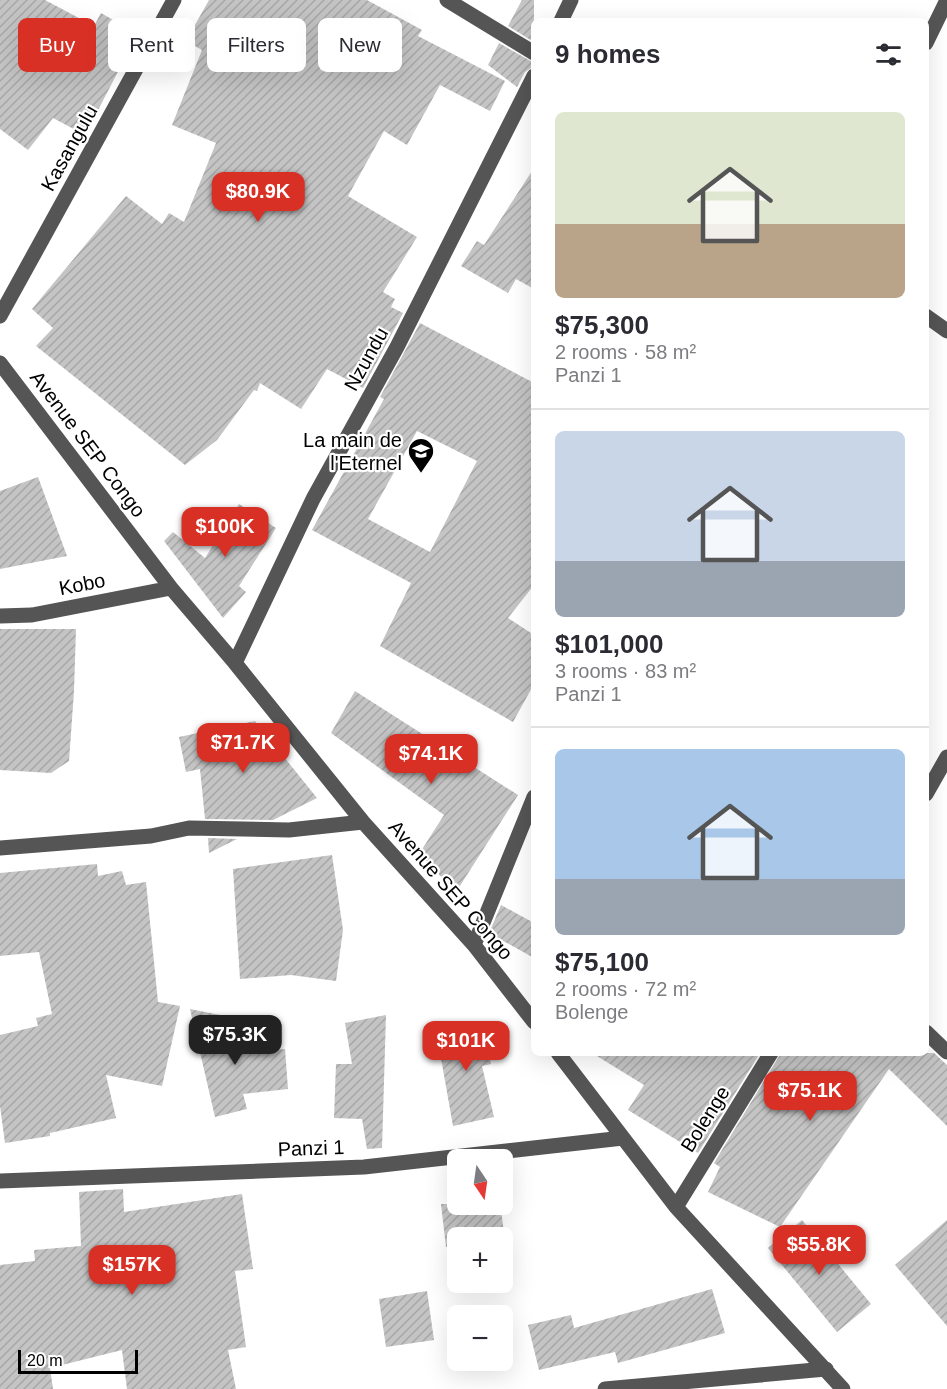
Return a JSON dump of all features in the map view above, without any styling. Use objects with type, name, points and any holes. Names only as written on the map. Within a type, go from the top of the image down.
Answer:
[{"type":"street","name":"Kasangulu","points":[[0,316],[174,0]]},
{"type":"street","points":[[447,0],[531,51]]},
{"type":"street","points":[[562,18],[571,0]]},
{"type":"street","points":[[929,37],[947,0]]},
{"type":"street","name":"Nzundu","points":[[235,663],[313,499],[397,347],[531,82]]},
{"type":"street","points":[[929,318],[947,331]]},
{"type":"street","name":"Avenue SEP Congo","points":[[0,363],[171,588],[235,663],[363,822],[474,945],[531,1018]]},
{"type":"street","name":"Kobo","points":[[0,616],[32,615],[171,588]]},
{"type":"street","points":[[929,789],[947,757]]},
{"type":"street","points":[[474,945],[531,804]]},
{"type":"street","points":[[0,848],[151,836],[189,828],[289,830],[363,822]]},
{"type":"street","points":[[929,1035],[947,1052]]},
{"type":"street","points":[[560,1056],[676,1207],[843,1389]]},
{"type":"street","name":"Bolenge","points":[[676,1207],[769,1056]]},
{"type":"street","name":"Panzi 1","points":[[0,1181],[364,1167],[623,1138]]},
{"type":"street","points":[[605,1389],[826,1369]]},
{"type":"building","points":[[0,0],[45,0],[79,18],[18,18],[18,72],[96,72],[96,22],[101,13],[110,18],[108,72],[118,72],[85,135],[53,118],[28,150],[0,129]]},
{"type":"building","points":[[209,0],[367,0],[400,18],[318,18],[318,72],[402,72],[402,19],[422,30],[418,36],[505,81],[490,111],[440,85],[407,145],[384,131],[348,196],[417,237],[383,292],[395,299],[391,307],[403,313],[363,388],[327,369],[301,409],[260,383],[257,391],[254,390],[217,440],[185,465],[36,346],[53,328],[32,309],[126,196],[162,224],[169,213],[184,222],[216,143],[172,125],[202,50],[195,46],[195,25]]},
{"type":"building","points":[[522,0],[534,0],[531,40],[508,26]]},
{"type":"building","points":[[499,43],[531,61],[531,68],[525,72],[517,87],[488,65]]},
{"type":"building","points":[[531,173],[531,287],[516,279],[508,293],[461,266],[477,241],[484,245]]},
{"type":"building","points":[[420,323],[531,381],[531,589],[508,618],[531,633],[531,689],[513,722],[380,646],[411,583],[312,530],[384,399],[380,397]],"holes":[[[417,431],[477,461],[430,552],[368,519]]]},
{"type":"building","points":[[38,477],[67,556],[0,569],[0,491]]},
{"type":"building","points":[[239,504],[276,528],[239,586],[246,592],[223,618],[164,541],[173,532],[205,558]]},
{"type":"building","points":[[0,629],[76,629],[69,761],[51,773],[0,770]]},
{"type":"building","points":[[355,691],[518,795],[456,892],[419,854],[444,815],[331,733]]},
{"type":"building","points":[[255,721],[317,798],[273,820],[205,819],[200,769],[186,772],[179,737]]},
{"type":"building","points":[[208,838],[237,839],[209,853]]},
{"type":"building","points":[[332,855],[343,930],[336,981],[291,975],[240,979],[233,869]]},
{"type":"building","points":[[97,864],[98,876],[122,871],[126,885],[146,882],[158,1002],[180,1006],[162,1086],[106,1075],[116,1118],[50,1133],[50,1136],[5,1143],[0,1106],[0,1035],[38,1026],[36,1018],[52,1014],[39,952],[0,956],[0,873]]},
{"type":"building","points":[[501,905],[531,921],[531,956],[489,933]]},
{"type":"building","points":[[190,1009],[225,1016],[234,1054],[285,1049],[288,1089],[243,1094],[247,1109],[215,1117]]},
{"type":"building","points":[[386,1015],[382,1148],[367,1149],[362,1119],[334,1118],[336,1064],[352,1064],[345,1023]]},
{"type":"building","points":[[483,1021],[491,1064],[482,1066],[494,1117],[453,1126],[436,1030]]},
{"type":"building","points":[[929,1053],[934,1053],[947,1065],[947,1126],[889,1069],[780,1227],[708,1192],[720,1167],[714,1163],[779,1056],[929,1056]]},
{"type":"building","points":[[597,1056],[758,1056],[698,1153],[628,1110],[644,1085]]},
{"type":"building","points":[[123,1189],[124,1212],[242,1194],[253,1269],[235,1271],[246,1347],[228,1350],[236,1389],[127,1389],[122,1350],[50,1368],[53,1389],[0,1389],[0,1265],[35,1261],[34,1250],[81,1246],[79,1192]]},
{"type":"building","points":[[441,1204],[447,1204],[447,1215],[502,1215],[503,1227],[447,1227],[446,1247]]},
{"type":"building","points":[[802,1220],[871,1304],[837,1332],[768,1248]]},
{"type":"building","points":[[947,1220],[947,1326],[895,1265]]},
{"type":"building","points":[[712,1289],[725,1333],[618,1363],[615,1352],[539,1370],[528,1325],[571,1315],[574,1328]]},
{"type":"building","points":[[427,1291],[434,1340],[386,1347],[379,1299]]},
{"type":"place","name":"La main de l'Eternel","points":[[421,474]]}]
